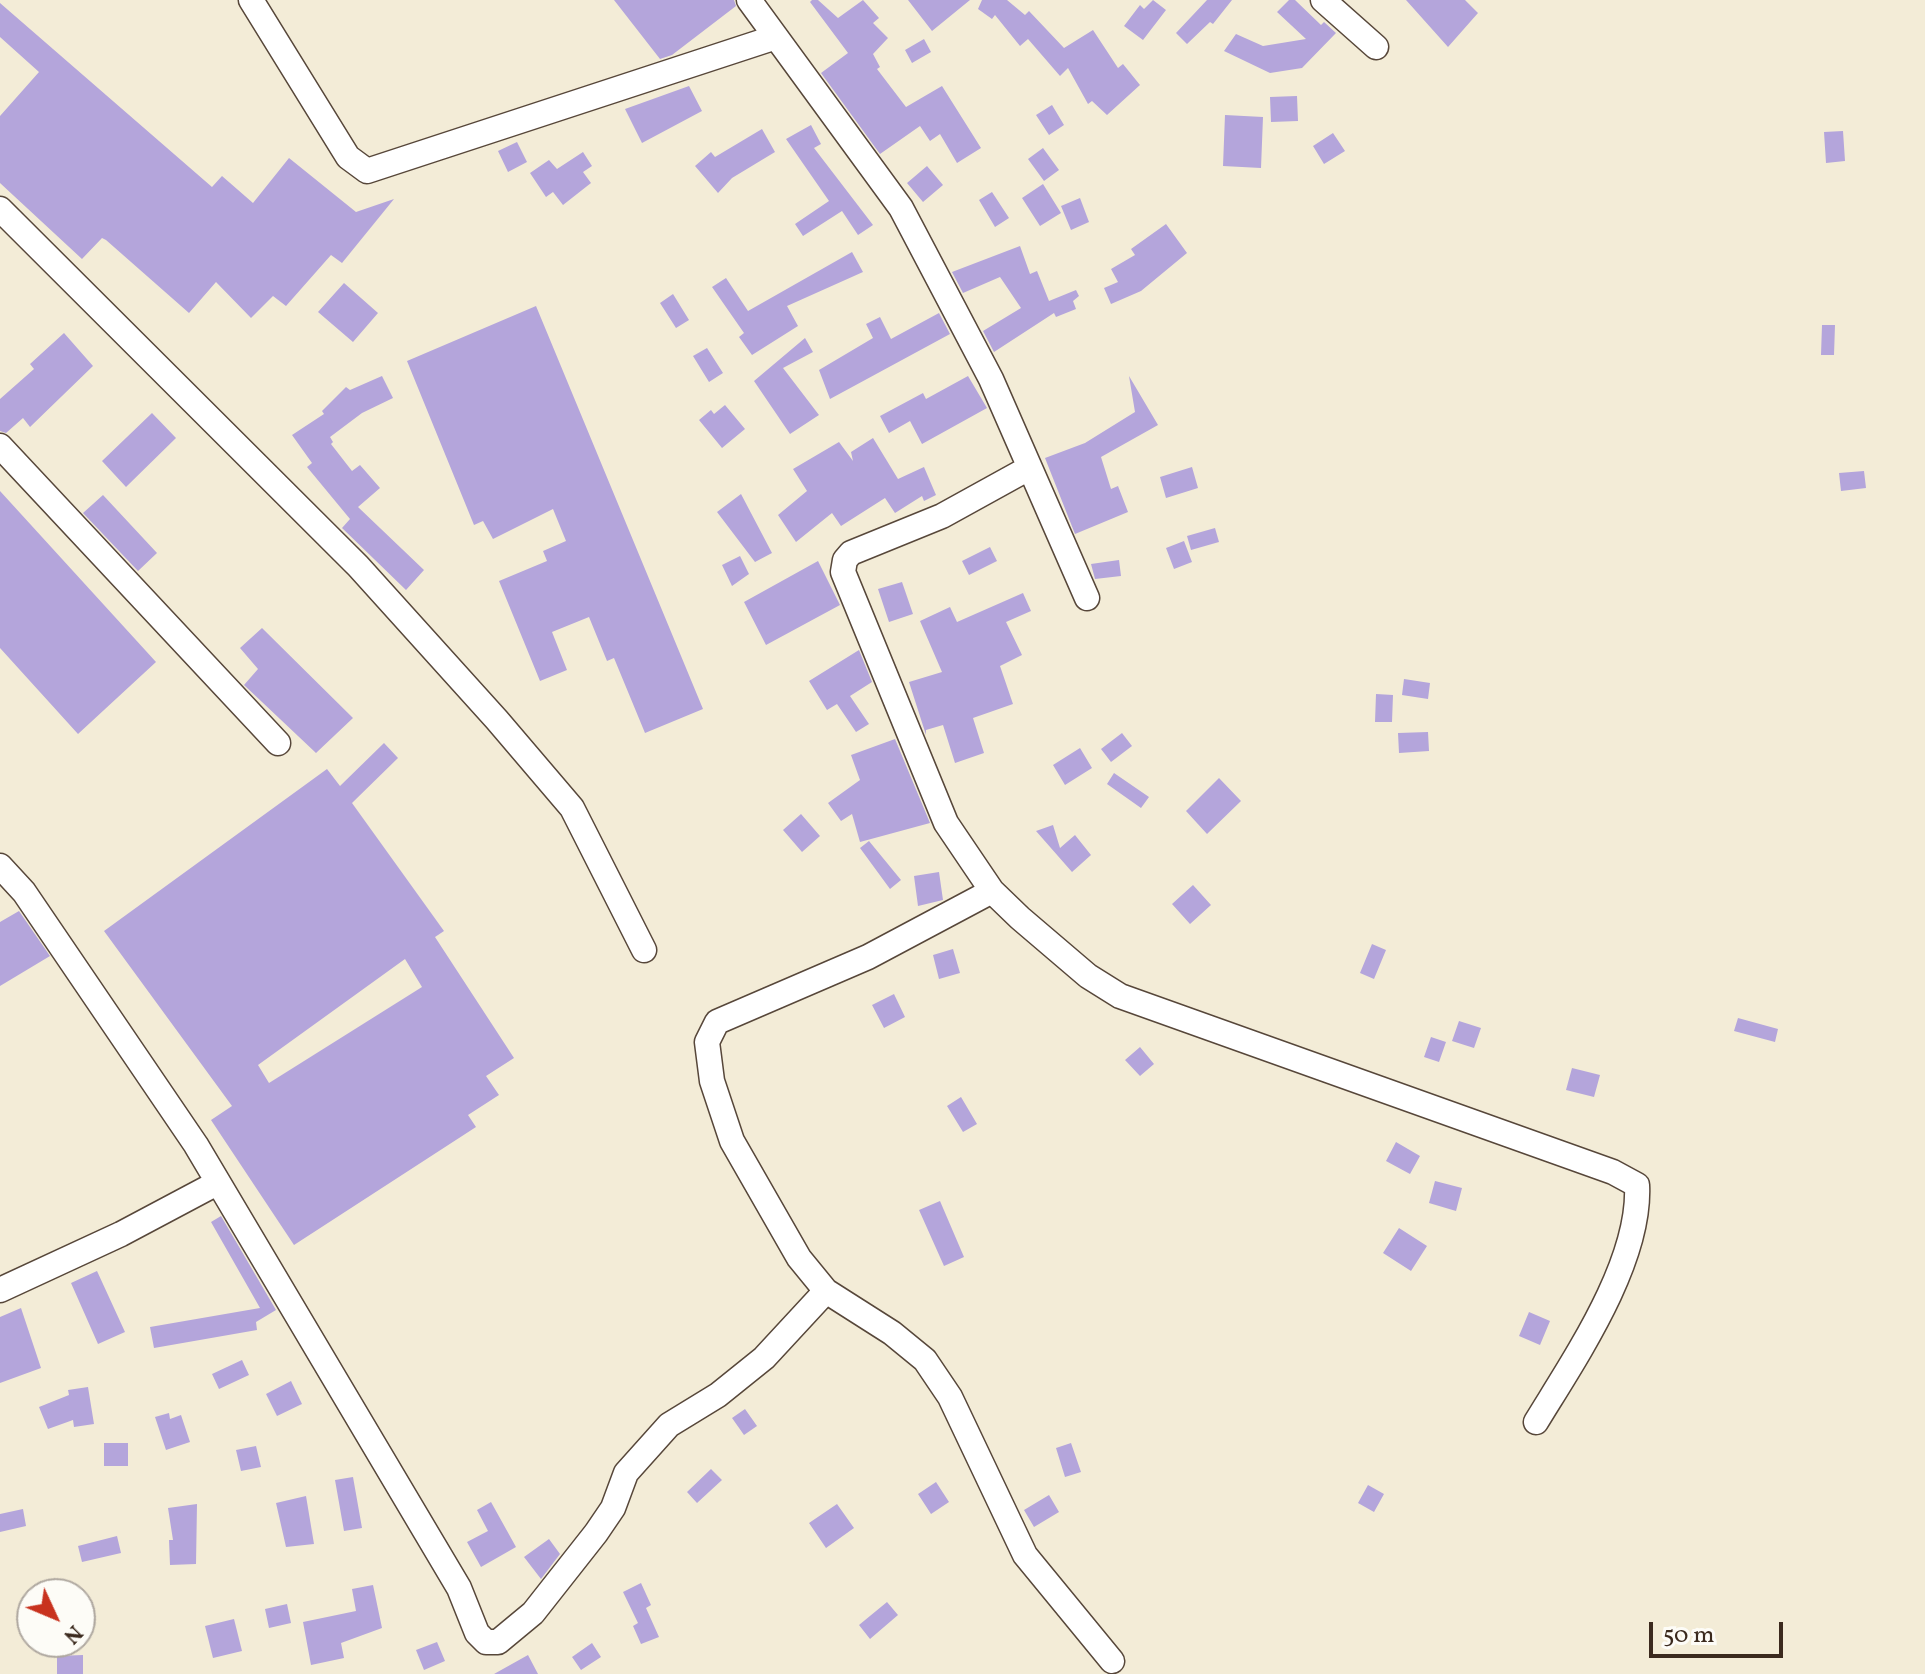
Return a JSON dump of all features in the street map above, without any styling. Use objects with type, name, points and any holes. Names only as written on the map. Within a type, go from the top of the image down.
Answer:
[{"type":"street","points":[[251,0],[348,157],[367,171],[776,37]]},
{"type":"street","points":[[1323,0],[1376,47]]},
{"type":"street","points":[[757,3],[776,37],[901,208],[991,379],[1087,598]]},
{"type":"street","points":[[0,209],[347,555],[497,720],[572,808],[644,950]]},
{"type":"street","points":[[0,446],[278,743]]},
{"type":"street","points":[[1029,468],[942,516],[851,553],[845,560],[843,572],[946,823],[992,891],[1088,976],[1120,996],[1613,1172],[1637,1185],[1635,1226],[1624,1260],[1536,1422]]},
{"type":"street","points":[[0,866],[24,892],[69,964],[196,1145],[459,1588],[477,1633],[486,1642],[498,1642],[533,1613],[613,1508],[626,1473],[669,1425],[718,1395],[764,1358],[826,1291]]},
{"type":"street","points":[[992,891],[868,957],[717,1022],[707,1042],[712,1081],[732,1141],[799,1258],[826,1291],[892,1333],[925,1360],[950,1397],[1025,1555],[1112,1661]]},
{"type":"street","points":[[0,1290],[121,1234],[217,1183]]},
{"type":"building","points":[[614,0],[734,0],[736,6],[672,55],[660,59]]},
{"type":"building","points":[[818,0],[838,18],[863,0],[879,18],[873,23],[888,38],[873,54],[880,67],[877,69],[906,107],[942,86],[981,148],[957,163],[940,134],[930,141],[920,126],[880,154],[821,73],[848,53],[810,2]]},
{"type":"building","points":[[908,0],[970,0],[932,31]]},
{"type":"building","points":[[982,0],[1007,0],[1025,15],[1029,11],[1064,48],[1093,30],[1118,68],[1123,64],[1140,85],[1107,115],[1092,101],[1088,104],[1068,68],[1060,76],[1028,39],[1020,46],[995,15],[992,19],[978,9]]},
{"type":"building","points":[[1153,0],[1166,10],[1143,40],[1124,26],[1140,5],[1144,9]]},
{"type":"building","points":[[1207,0],[1232,0],[1213,24],[1210,22],[1187,44],[1176,33]]},
{"type":"building","points":[[1289,0],[1295,0],[1321,25],[1324,22],[1336,33],[1302,68],[1270,73],[1224,51],[1236,34],[1263,46],[1306,39],[1277,12]]},
{"type":"building","points":[[1406,0],[1465,0],[1478,13],[1448,47]]},
{"type":"building","points":[[0,3],[212,187],[222,176],[253,203],[289,158],[356,212],[394,199],[342,263],[331,255],[286,306],[273,296],[251,318],[216,282],[189,313],[106,240],[102,238],[82,259],[0,183],[0,116],[39,72],[0,37]]},
{"type":"building","points":[[924,39],[931,52],[912,63],[905,50]]},
{"type":"building","points":[[689,86],[702,111],[642,143],[625,109]]},
{"type":"building","points":[[1297,96],[1298,121],[1271,122],[1270,97]]},
{"type":"building","points":[[1052,105],[1064,125],[1049,135],[1036,115]]},
{"type":"building","points":[[1225,115],[1263,117],[1261,168],[1223,166]]},
{"type":"building","points":[[811,125],[821,144],[814,148],[873,225],[858,235],[842,211],[803,236],[795,224],[829,201],[786,139]]},
{"type":"building","points":[[762,129],[775,152],[732,178],[718,193],[695,166],[711,152],[715,157]]},
{"type":"building","points":[[1843,131],[1845,161],[1826,163],[1824,132]]},
{"type":"building","points":[[1333,133],[1345,151],[1324,164],[1313,146]]},
{"type":"building","points":[[517,142],[527,162],[508,172],[498,151]]},
{"type":"building","points":[[1043,148],[1059,170],[1044,181],[1028,159]]},
{"type":"building","points":[[583,152],[592,166],[583,172],[591,183],[563,205],[553,192],[546,197],[530,173],[549,160],[557,169]]},
{"type":"building","points":[[927,166],[943,185],[923,202],[907,183]]},
{"type":"building","points":[[1043,184],[1061,213],[1040,226],[1022,198]]},
{"type":"building","points":[[992,192],[1009,218],[995,227],[979,200]]},
{"type":"building","points":[[1080,198],[1089,222],[1071,230],[1061,206]]},
{"type":"building","points":[[1166,224],[1187,253],[1141,291],[1111,304],[1104,288],[1118,282],[1111,269],[1135,255],[1131,249]]},
{"type":"building","points":[[1020,246],[1030,274],[1037,271],[1049,301],[1076,290],[1079,296],[1073,301],[1076,309],[1056,317],[1054,313],[994,352],[983,331],[1021,308],[1000,277],[963,293],[952,272]]},
{"type":"building","points":[[852,252],[863,272],[787,306],[798,326],[752,355],[739,337],[744,333],[712,287],[726,278],[748,311]]},
{"type":"building","points":[[344,283],[378,313],[353,342],[318,312]]},
{"type":"building","points":[[673,294],[689,320],[676,328],[660,303]]},
{"type":"building","points":[[536,306],[703,709],[645,733],[614,658],[607,661],[589,617],[552,632],[567,670],[540,681],[499,581],[547,561],[543,551],[566,541],[553,509],[493,539],[483,521],[474,525],[407,361]]},
{"type":"building","points":[[939,313],[950,334],[830,399],[819,370],[873,338],[866,324],[880,317],[891,339]]},
{"type":"building","points":[[1822,325],[1835,325],[1834,355],[1821,355]]},
{"type":"building","points":[[64,333],[93,366],[30,427],[23,418],[6,433],[0,431],[0,399],[34,369],[30,364]]},
{"type":"building","points":[[805,338],[813,352],[783,368],[819,415],[790,434],[754,381]]},
{"type":"building","points":[[707,348],[723,373],[709,382],[693,356]]},
{"type":"building","points":[[382,376],[393,398],[362,413],[330,437],[331,444],[352,471],[360,465],[380,488],[358,507],[424,570],[406,590],[342,528],[350,519],[307,467],[312,463],[292,435],[324,414],[322,411],[346,387],[350,390]]},
{"type":"building","points":[[968,376],[987,408],[922,444],[910,421],[889,433],[880,416],[923,393],[926,399]]},
{"type":"building","points":[[1129,376],[1158,425],[1101,457],[1111,489],[1118,486],[1128,512],[1075,534],[1045,458],[1085,443],[1135,412]]},
{"type":"building","points":[[725,405],[745,429],[722,448],[699,420],[711,410],[714,414]]},
{"type":"building","points":[[152,413],[176,438],[126,487],[102,461]]},
{"type":"building","points":[[873,438],[898,479],[924,467],[936,495],[924,501],[922,496],[895,513],[885,498],[841,526],[832,513],[796,542],[778,515],[807,491],[793,469],[839,442],[853,461],[851,452]]},
{"type":"building","points":[[1192,467],[1198,488],[1166,498],[1160,477]]},
{"type":"building","points":[[1864,471],[1866,488],[1841,491],[1839,473]]},
{"type":"building","points":[[0,491],[156,662],[78,734],[0,648]]},
{"type":"building","points":[[741,494],[772,553],[755,562],[717,512]]},
{"type":"building","points":[[103,495],[157,553],[138,571],[83,513]]},
{"type":"building","points":[[1215,528],[1219,542],[1191,550],[1187,536]]},
{"type":"building","points":[[1184,541],[1192,562],[1174,569],[1166,548]]},
{"type":"building","points":[[990,547],[997,561],[969,575],[962,561]]},
{"type":"building","points":[[740,556],[749,574],[732,586],[722,565]]},
{"type":"building","points":[[1119,560],[1121,576],[1095,579],[1091,564]]},
{"type":"building","points":[[818,561],[840,605],[766,645],[744,602]]},
{"type":"building","points":[[902,582],[913,614],[889,622],[878,589]]},
{"type":"building","points":[[1023,593],[1031,611],[1006,622],[1022,655],[1000,666],[1013,704],[973,718],[984,753],[955,763],[943,725],[926,730],[926,735],[909,682],[942,672],[920,621],[950,607],[957,622]]},
{"type":"building","points":[[262,628],[353,718],[316,753],[244,685],[258,669],[240,648]]},
{"type":"building","points":[[859,650],[872,682],[850,696],[869,724],[856,732],[837,704],[827,710],[809,681]]},
{"type":"building","points":[[1404,679],[1430,683],[1428,699],[1402,695]]},
{"type":"building","points":[[1376,694],[1393,695],[1392,722],[1375,722]]},
{"type":"building","points":[[1428,732],[1429,751],[1399,753],[1398,733]]},
{"type":"building","points":[[1122,733],[1132,746],[1111,762],[1101,749]]},
{"type":"building","points":[[895,739],[930,823],[860,842],[852,814],[841,821],[828,803],[860,780],[851,755]]},
{"type":"building","points":[[384,743],[398,758],[352,803],[444,931],[435,937],[514,1058],[486,1076],[499,1095],[468,1115],[476,1127],[294,1245],[211,1120],[232,1106],[104,931],[327,769],[340,786]],"holes":[[[405,959],[422,987],[269,1083],[258,1065]]]},
{"type":"building","points":[[1080,748],[1092,768],[1065,785],[1053,765]]},
{"type":"building","points":[[1114,773],[1149,797],[1141,808],[1107,784]]},
{"type":"building","points":[[1219,778],[1241,801],[1207,834],[1186,811]]},
{"type":"building","points":[[801,814],[820,836],[802,852],[783,830]]},
{"type":"building","points":[[1053,825],[1060,848],[1075,835],[1091,855],[1072,872],[1036,831]]},
{"type":"building","points":[[869,841],[901,880],[890,889],[860,848]]},
{"type":"building","points":[[939,872],[943,900],[918,906],[914,876]]},
{"type":"building","points":[[1193,885],[1211,905],[1190,924],[1172,904]]},
{"type":"building","points":[[19,911],[50,956],[0,986],[0,922]]},
{"type":"building","points":[[1372,944],[1386,950],[1374,979],[1360,973]]},
{"type":"building","points":[[953,949],[960,973],[939,979],[933,955]]},
{"type":"building","points":[[894,994],[905,1017],[884,1028],[872,1005]]},
{"type":"building","points":[[1738,1018],[1778,1029],[1775,1042],[1734,1031]]},
{"type":"building","points":[[1459,1021],[1481,1028],[1474,1048],[1452,1041]]},
{"type":"building","points":[[1431,1037],[1446,1042],[1439,1062],[1424,1057]]},
{"type":"building","points":[[1140,1047],[1154,1064],[1140,1076],[1125,1060]]},
{"type":"building","points":[[1572,1068],[1600,1075],[1594,1097],[1566,1090]]},
{"type":"building","points":[[961,1097],[977,1124],[963,1132],[947,1106]]},
{"type":"building","points":[[1396,1142],[1420,1156],[1410,1174],[1386,1161]]},
{"type":"building","points":[[1435,1181],[1462,1188],[1456,1211],[1429,1203]]},
{"type":"building","points":[[940,1201],[964,1257],[944,1266],[919,1210]]},
{"type":"building","points":[[221,1216],[276,1310],[256,1322],[257,1330],[154,1348],[150,1327],[260,1308],[211,1222]]},
{"type":"building","points":[[1399,1228],[1427,1246],[1411,1271],[1383,1253]]},
{"type":"building","points":[[97,1271],[125,1332],[98,1344],[71,1283]]},
{"type":"building","points":[[21,1308],[41,1368],[0,1383],[0,1317]]},
{"type":"building","points":[[1529,1312],[1550,1321],[1540,1345],[1519,1336]]},
{"type":"building","points":[[242,1360],[249,1375],[219,1389],[212,1374]]},
{"type":"building","points":[[291,1381],[302,1404],[277,1416],[266,1394]]},
{"type":"building","points":[[88,1387],[94,1424],[74,1427],[73,1420],[48,1429],[39,1407],[69,1395],[68,1390]]},
{"type":"building","points":[[745,1409],[757,1426],[744,1435],[732,1418]]},
{"type":"building","points":[[169,1413],[170,1419],[181,1415],[190,1442],[166,1450],[155,1417]]},
{"type":"building","points":[[104,1443],[128,1443],[128,1466],[104,1466]]},
{"type":"building","points":[[1071,1443],[1081,1472],[1065,1477],[1056,1448]]},
{"type":"building","points":[[256,1446],[261,1467],[241,1471],[236,1450]]},
{"type":"building","points":[[711,1469],[722,1480],[697,1503],[687,1492]]},
{"type":"building","points":[[353,1477],[362,1528],[344,1531],[335,1480]]},
{"type":"building","points":[[936,1482],[949,1502],[931,1514],[918,1494]]},
{"type":"building","points":[[1368,1485],[1384,1494],[1374,1512],[1358,1503]]},
{"type":"building","points":[[1049,1495],[1059,1512],[1034,1527],[1024,1510]]},
{"type":"building","points":[[306,1496],[314,1544],[286,1547],[276,1503]]},
{"type":"building","points":[[491,1502],[516,1547],[481,1567],[467,1542],[488,1531],[477,1510]]},
{"type":"building","points":[[197,1504],[196,1564],[170,1565],[169,1540],[173,1540],[168,1508]]},
{"type":"building","points":[[837,1504],[854,1528],[826,1548],[809,1523]]},
{"type":"building","points":[[23,1509],[26,1526],[0,1532],[0,1514]]},
{"type":"building","points":[[117,1536],[121,1553],[82,1562],[78,1546]]},
{"type":"building","points":[[549,1539],[560,1554],[541,1579],[524,1557]]},
{"type":"building","points":[[641,1583],[651,1605],[646,1608],[659,1637],[641,1644],[633,1626],[638,1623],[623,1592]]},
{"type":"building","points":[[373,1585],[382,1628],[341,1643],[344,1658],[311,1665],[303,1622],[356,1611],[352,1589]]},
{"type":"building","points":[[887,1602],[898,1615],[870,1639],[859,1625]]},
{"type":"building","points":[[287,1604],[291,1623],[269,1628],[265,1609]]},
{"type":"building","points":[[234,1619],[242,1651],[213,1658],[205,1626]]},
{"type":"building","points":[[437,1642],[445,1661],[424,1670],[416,1650]]},
{"type":"building","points":[[592,1643],[601,1657],[581,1670],[572,1657]]},
{"type":"building","points":[[528,1655],[538,1674],[494,1674]]},
{"type":"building","points":[[57,1658],[83,1658],[83,1674],[57,1674]]}]
